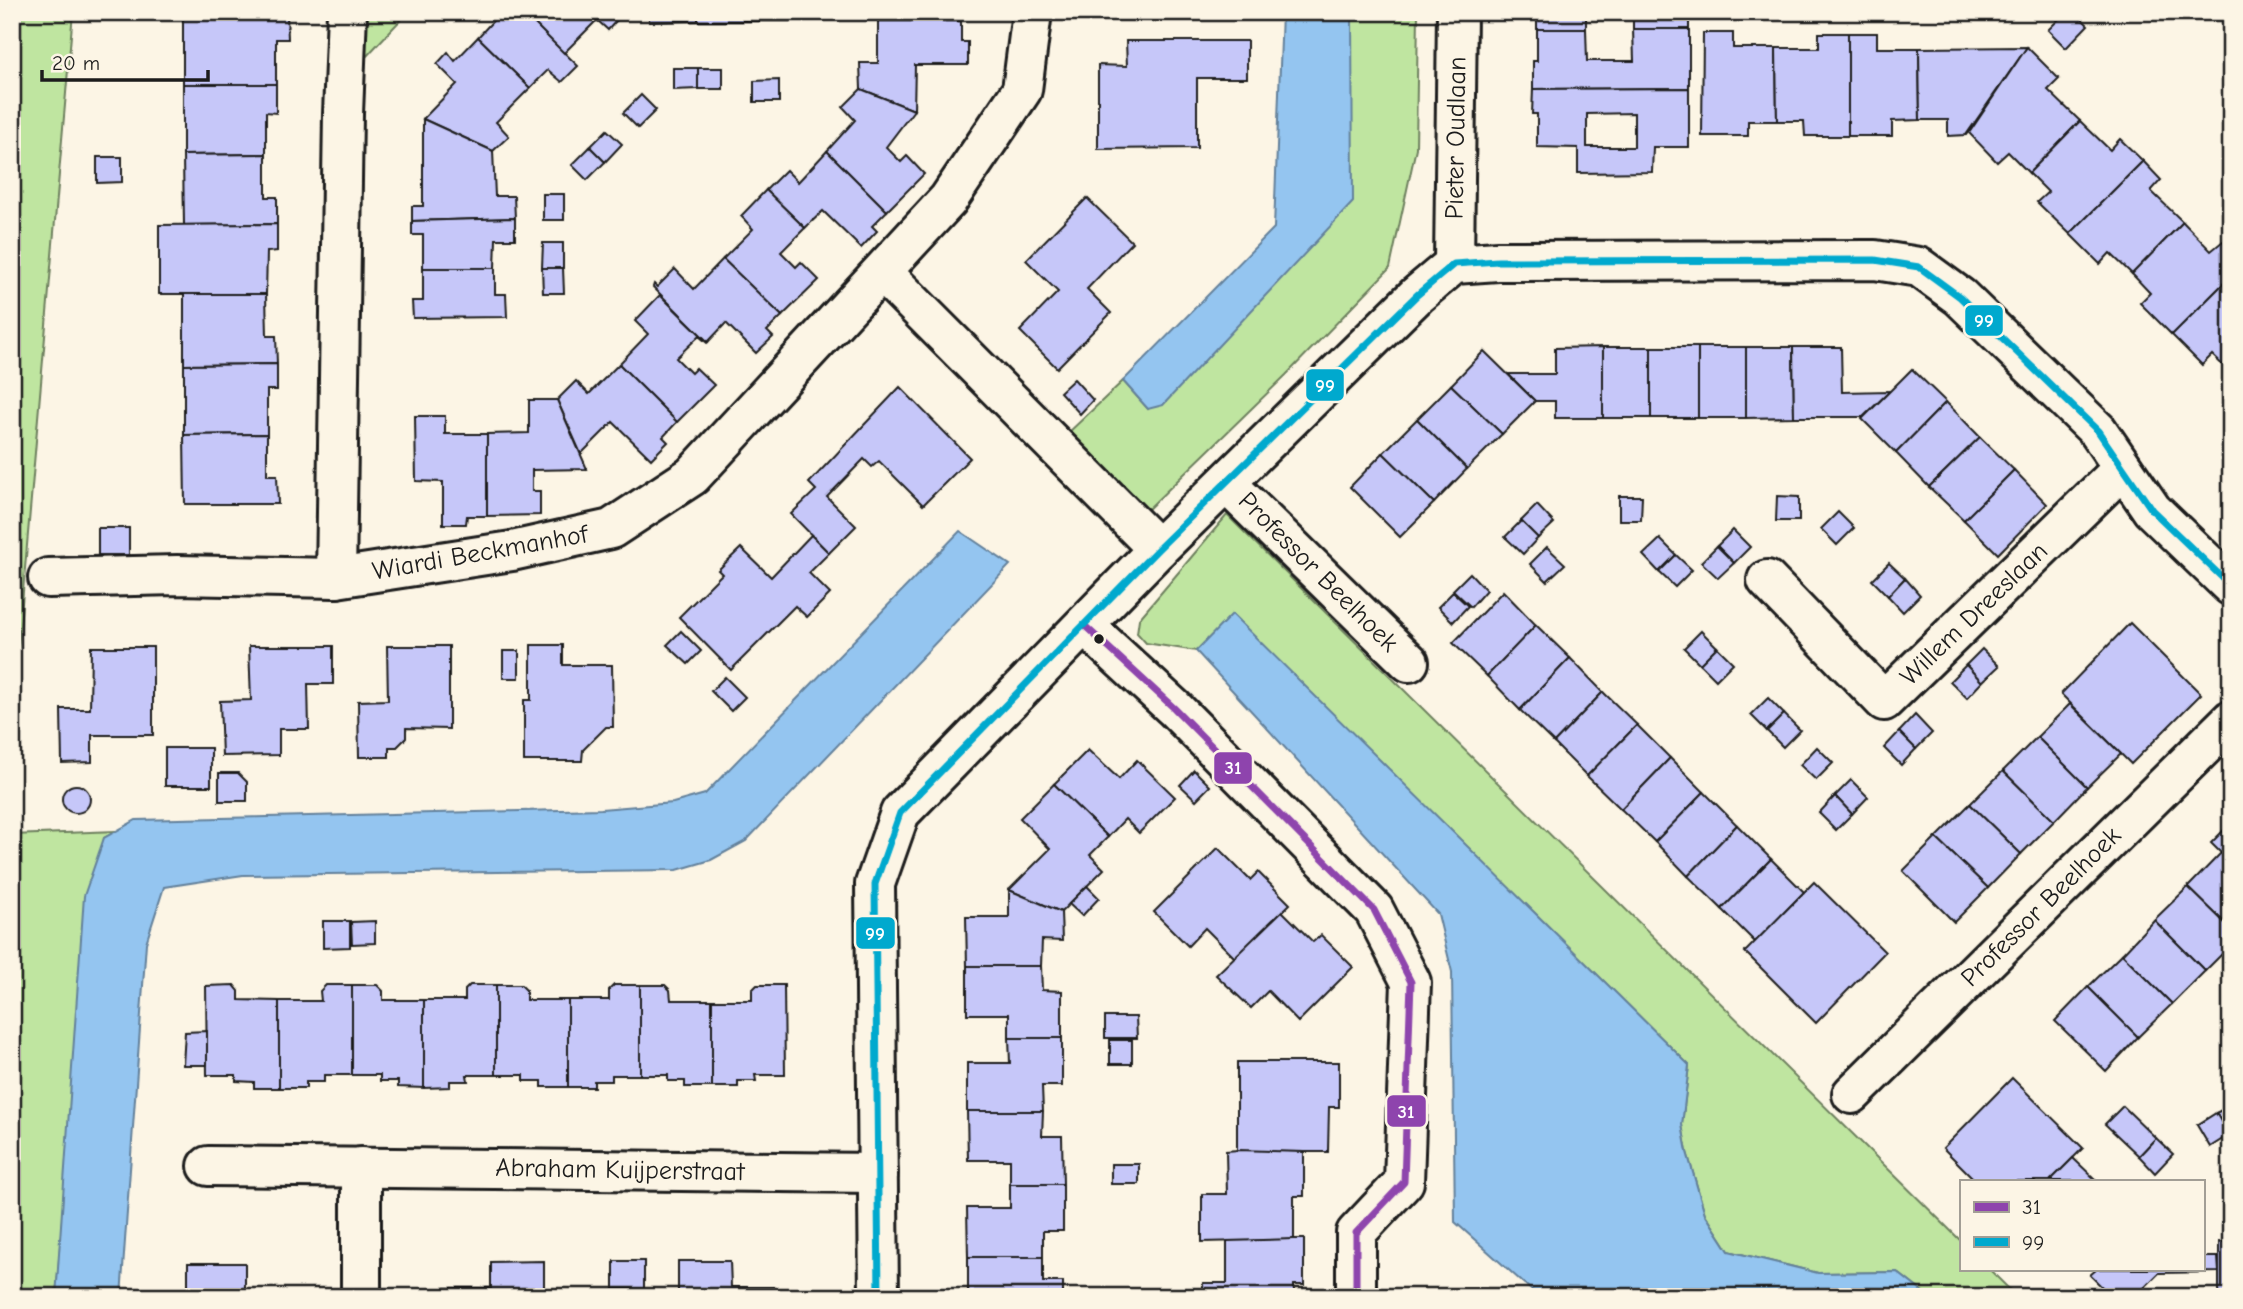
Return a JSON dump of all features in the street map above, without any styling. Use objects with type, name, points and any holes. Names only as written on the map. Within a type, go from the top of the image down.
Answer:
[{"type":"street","name":"Wiardi Beckmanhof","points":[[336,578],[347,12]]},
{"type":"street","name":"Wiardi Beckmanhof","points":[[48,578],[177,575],[336,578],[512,551],[611,529],[692,476],[948,200],[1022,90],[1032,12]]},
{"type":"street","name":"Pieter Oudlaan","points":[[1454,264],[1457,12]]},
{"type":"street","points":[[879,1297],[875,884],[900,813],[1158,549],[1416,295],[1454,264],[1498,261],[1875,260],[1919,267],[1960,296],[2098,431],[2152,510],[2231,586]]},
{"type":"street","points":[[883,273],[1158,549]]},
{"type":"street","name":"Willem Dreeslaan","points":[[1767,580],[1884,701],[2123,468]]},
{"type":"street","name":"Professor Beelhoek","points":[[1226,482],[1409,662]]},
{"type":"street","points":[[1085,626],[1174,708],[1374,910],[1411,982],[1404,1182],[1356,1233],[1356,1297]]},
{"type":"street","name":"Professor Beelhoek","points":[[1852,1094],[2231,720]]},
{"type":"street","name":"Abraham Kuijperstraat","points":[[208,1166],[878,1173]]},
{"type":"street","points":[[361,1297],[362,1167]]},
{"type":"green space","points":[[12,12],[73,12],[12,719]]},
{"type":"green space","points":[[366,12],[408,12],[364,59]]},
{"type":"green space","points":[[1352,12],[1418,12],[1416,148],[1390,268],[1286,375],[1145,512],[1068,433],[1123,381],[1148,409],[1352,202]]},
{"type":"green space","points":[[1227,515],[1960,1240],[1960,1270],[1990,1270],[2017,1297],[1929,1297],[1897,1272],[1818,1273],[1729,1251],[1705,1214],[1687,1152],[1682,1125],[1689,1065],[1232,615],[1196,651],[1146,643],[1137,633],[1139,619]]},
{"type":"green space","points":[[117,831],[104,838],[64,1195],[56,1297],[12,1297],[12,835]]},
{"type":"water","points":[[1282,12],[1352,12],[1353,202],[1163,405],[1148,409],[1123,381],[1274,228]]},
{"type":"water","points":[[960,531],[1010,565],[746,841],[711,860],[677,870],[243,875],[164,887],[146,943],[121,1297],[56,1297],[84,896],[104,838],[136,820],[601,809],[673,803],[705,794]]},
{"type":"water","points":[[1232,614],[1689,1065],[1682,1125],[1687,1152],[1705,1214],[1729,1251],[1818,1273],[1897,1272],[1929,1297],[1539,1297],[1455,1222],[1452,972],[1438,914],[1196,651]]},
{"type":"building","points":[[183,12],[288,12],[183,15]]},
{"type":"building","points":[[501,12],[523,12],[578,66],[562,82],[548,70],[530,88],[478,37]]},
{"type":"building","points":[[523,12],[624,12],[608,30],[597,20],[564,53]]},
{"type":"building","points":[[649,12],[698,12],[698,21],[649,22]]},
{"type":"building","points":[[698,12],[745,12],[745,21],[698,21]]},
{"type":"building","points":[[745,12],[795,12],[795,21],[745,21]]},
{"type":"building","points":[[878,12],[961,12],[961,21],[878,21]]},
{"type":"building","points":[[1537,12],[1586,12],[1586,29],[1537,29]]},
{"type":"building","points":[[1633,12],[1689,12],[1689,29],[1633,29]]},
{"type":"building","points":[[2066,12],[2075,12],[2088,25],[2066,48],[2048,30]]},
{"type":"building","points":[[287,14],[288,39],[276,39],[276,84],[183,84],[183,15]]},
{"type":"building","points":[[878,21],[961,21],[961,42],[968,42],[968,65],[915,65],[914,110],[861,89],[860,63],[878,63]]},
{"type":"building","points":[[1537,29],[1586,29],[1587,61],[1634,61],[1633,29],[1689,29],[1689,88],[1533,89],[1533,61],[1537,61]]},
{"type":"building","points":[[1703,33],[1733,33],[1733,48],[1776,48],[1777,121],[1748,121],[1748,136],[1702,136]]},
{"type":"building","points":[[1819,33],[1848,33],[1848,136],[1805,136],[1804,121],[1777,121],[1776,48],[1819,48]]},
{"type":"building","points":[[1848,33],[1877,33],[1877,48],[1919,48],[1920,120],[1892,121],[1892,136],[1848,136]]},
{"type":"building","points":[[478,37],[530,88],[496,122],[509,136],[493,151],[423,119],[457,84],[437,64],[448,52],[455,61]]},
{"type":"building","points":[[1126,41],[1247,41],[1247,78],[1197,78],[1197,148],[1098,149],[1098,65],[1127,66]]},
{"type":"building","points":[[2027,47],[1966,135],[1948,136],[1948,120],[1920,120],[1919,48]]},
{"type":"building","points":[[2027,47],[2059,79],[2048,90],[2080,121],[2029,173],[2008,152],[1997,162],[1969,133]]},
{"type":"building","points":[[673,68],[698,68],[698,89],[673,90]]},
{"type":"building","points":[[698,68],[723,68],[723,89],[698,89]]},
{"type":"building","points":[[779,80],[779,102],[754,102],[754,81]]},
{"type":"building","points":[[183,84],[276,84],[276,113],[266,112],[266,154],[183,155]]},
{"type":"building","points":[[1689,88],[1689,147],[1653,147],[1652,172],[1578,173],[1578,148],[1537,147],[1537,114],[1532,114],[1533,89]],"holes":[[[1634,113],[1634,147],[1587,147],[1587,114]]]},
{"type":"building","points":[[861,89],[914,110],[886,147],[901,162],[907,156],[924,174],[887,211],[827,151],[855,120],[843,107]]},
{"type":"building","points":[[641,95],[656,110],[638,128],[623,113]]},
{"type":"building","points":[[423,119],[493,151],[495,196],[514,196],[515,218],[412,221],[412,206],[423,206]]},
{"type":"building","points":[[2080,121],[2110,150],[2120,139],[2143,161],[2070,234],[2037,202],[2048,192],[2029,173]]},
{"type":"building","points":[[607,130],[622,144],[605,162],[590,147]]},
{"type":"building","points":[[590,147],[605,162],[587,180],[572,165]]},
{"type":"building","points":[[827,151],[887,211],[872,226],[877,231],[861,248],[823,211],[805,228],[766,190],[786,170],[798,182]]},
{"type":"building","points":[[266,154],[266,197],[277,197],[277,224],[184,225],[183,155]]},
{"type":"building","points":[[97,157],[122,157],[122,182],[97,183]]},
{"type":"building","points":[[2143,161],[2161,180],[2151,191],[2183,222],[2132,274],[2110,253],[2100,264],[2070,234]]},
{"type":"building","points":[[766,190],[805,228],[781,252],[796,267],[801,262],[819,280],[782,316],[723,259],[753,229],[741,216]]},
{"type":"building","points":[[543,194],[564,194],[564,220],[543,220]]},
{"type":"building","points":[[1087,198],[1132,242],[1087,289],[1111,313],[1057,368],[1020,331],[1058,292],[1026,260]]},
{"type":"building","points":[[515,218],[515,239],[496,239],[495,268],[423,268],[423,235],[412,235],[412,221]]},
{"type":"building","points":[[2183,222],[2211,251],[2223,241],[2231,249],[2231,276],[2172,335],[2140,303],[2150,293],[2132,274]]},
{"type":"building","points":[[277,224],[277,251],[267,252],[266,294],[159,294],[159,225]]},
{"type":"building","points":[[543,243],[563,243],[563,268],[542,268]]},
{"type":"building","points":[[723,259],[782,316],[767,331],[773,337],[756,353],[726,323],[708,342],[653,287],[654,284],[657,287],[675,269],[694,289]]},
{"type":"building","points":[[423,268],[495,268],[495,294],[506,294],[507,317],[413,318],[412,301],[423,301]]},
{"type":"building","points":[[542,268],[563,268],[564,293],[543,293]]},
{"type":"building","points":[[2231,276],[2231,373],[2212,355],[2202,365],[2172,335]]},
{"type":"building","points":[[184,294],[266,294],[267,336],[276,336],[277,364],[184,365]]},
{"type":"building","points":[[660,295],[708,342],[699,336],[676,358],[691,373],[696,368],[714,385],[677,422],[619,364],[648,334],[635,321]]},
{"type":"building","points":[[1603,347],[1651,347],[1651,418],[1603,418]]},
{"type":"building","points":[[1603,347],[1603,418],[1555,418],[1555,401],[1535,401],[1508,374],[1555,374],[1555,348]]},
{"type":"building","points":[[1651,347],[1698,347],[1698,418],[1651,418]]},
{"type":"building","points":[[1698,347],[1746,347],[1746,418],[1698,418]]},
{"type":"building","points":[[1746,347],[1793,347],[1794,417],[1746,418]]},
{"type":"building","points":[[1793,347],[1841,347],[1842,392],[1890,391],[1863,417],[1794,417]]},
{"type":"building","points":[[1484,351],[1535,401],[1502,434],[1451,385]]},
{"type":"building","points":[[277,364],[277,390],[267,390],[267,434],[184,435],[184,365]]},
{"type":"building","points":[[619,364],[677,422],[663,437],[668,442],[651,459],[613,422],[581,454],[557,400],[576,381],[589,394]]},
{"type":"building","points":[[1912,369],[1946,402],[1896,453],[1862,419]]},
{"type":"building","points":[[1074,379],[1093,400],[1080,414],[1060,392]]},
{"type":"building","points":[[1451,385],[1502,434],[1467,469],[1417,419]]},
{"type":"building","points":[[900,387],[970,458],[923,505],[879,461],[872,467],[864,459],[827,497],[856,526],[829,553],[791,514],[816,490],[809,483]]},
{"type":"building","points":[[529,400],[557,400],[587,469],[532,470],[532,491],[540,491],[540,515],[487,516],[487,434],[529,433]]},
{"type":"building","points":[[1946,402],[1980,437],[1929,487],[1896,453]]},
{"type":"building","points":[[415,416],[445,416],[445,434],[487,434],[487,516],[467,516],[466,524],[443,524],[443,482],[416,481]]},
{"type":"building","points":[[1417,419],[1467,469],[1434,503],[1383,453]]},
{"type":"building","points":[[267,434],[267,475],[277,475],[278,504],[185,504],[184,435]]},
{"type":"building","points":[[1980,437],[2014,470],[1964,520],[1929,487]]},
{"type":"building","points":[[1383,453],[1434,503],[1400,537],[1350,487]]},
{"type":"building","points":[[2014,470],[2047,504],[1998,554],[1964,520]]},
{"type":"building","points":[[1619,496],[1642,496],[1641,520],[1619,520]]},
{"type":"building","points":[[1777,496],[1799,497],[1799,521],[1776,521]]},
{"type":"building","points":[[1537,505],[1554,523],[1538,538],[1521,521]]},
{"type":"building","points":[[1838,512],[1854,528],[1837,545],[1821,529]]},
{"type":"building","points":[[1521,521],[1538,538],[1523,554],[1505,537]]},
{"type":"building","points":[[98,528],[129,528],[129,555],[98,555]]},
{"type":"building","points":[[1733,530],[1750,547],[1734,563],[1717,546]]},
{"type":"building","points":[[811,535],[829,553],[809,573],[830,594],[807,617],[795,606],[731,670],[679,617],[722,574],[718,570],[741,548],[771,577]]},
{"type":"building","points":[[1660,539],[1676,555],[1659,572],[1643,555]]},
{"type":"building","points":[[1717,546],[1734,563],[1718,578],[1701,562]]},
{"type":"building","points":[[1547,547],[1565,564],[1547,581],[1530,564]]},
{"type":"building","points":[[1676,555],[1692,570],[1675,587],[1659,572]]},
{"type":"building","points":[[1889,563],[1905,578],[1888,596],[1872,580]]},
{"type":"building","points":[[1470,573],[1486,590],[1471,607],[1453,590]]},
{"type":"building","points":[[1905,578],[1920,595],[1903,612],[1888,596]]},
{"type":"building","points":[[1503,591],[1536,625],[1487,676],[1453,643]]},
{"type":"building","points":[[1453,592],[1468,606],[1453,622],[1438,607]]},
{"type":"building","points":[[2130,623],[2201,694],[2131,764],[2061,694]]},
{"type":"building","points":[[1536,625],[1570,658],[1520,710],[1487,676]]},
{"type":"building","points":[[681,631],[701,651],[688,664],[667,645]]},
{"type":"building","points":[[1701,631],[1717,647],[1700,664],[1684,648]]},
{"type":"building","points":[[531,645],[563,645],[563,665],[612,665],[613,727],[606,727],[583,750],[582,761],[524,761],[524,700],[531,700]]},
{"type":"building","points":[[249,646],[333,646],[333,684],[308,684],[309,729],[279,729],[279,755],[222,756],[220,701],[251,700]]},
{"type":"building","points":[[387,646],[449,646],[449,729],[406,728],[406,738],[397,747],[389,747],[389,757],[359,757],[358,701],[388,700]]},
{"type":"building","points":[[91,647],[153,647],[153,735],[92,735],[92,762],[62,763],[61,709],[90,709]]},
{"type":"building","points":[[1717,647],[1733,663],[1716,680],[1700,664]]},
{"type":"building","points":[[1982,649],[1999,666],[1982,682],[1966,665]]},
{"type":"building","points":[[503,651],[519,651],[519,678],[503,678]]},
{"type":"building","points":[[1570,658],[1603,692],[1554,743],[1520,710]]},
{"type":"building","points":[[1966,665],[1982,682],[1967,698],[1950,681]]},
{"type":"building","points":[[725,677],[745,697],[731,711],[711,691]]},
{"type":"building","points":[[1603,692],[1637,725],[1587,776],[1554,743]]},
{"type":"building","points":[[1768,698],[1784,714],[1767,731],[1751,715]]},
{"type":"building","points":[[2070,704],[2121,754],[2087,787],[2037,737]]},
{"type":"building","points":[[1784,714],[1800,730],[1783,747],[1767,731]]},
{"type":"building","points":[[1915,715],[1932,733],[1916,749],[1899,732]]},
{"type":"building","points":[[1637,725],[1670,758],[1621,809],[1587,776]]},
{"type":"building","points":[[1899,732],[1916,749],[1901,765],[1884,748]]},
{"type":"building","points":[[2037,737],[2087,787],[2054,821],[2003,771]]},
{"type":"building","points":[[1817,747],[1833,763],[1816,780],[1800,765]]},
{"type":"building","points":[[165,748],[211,748],[211,786],[165,786]]},
{"type":"building","points":[[1088,750],[1119,779],[1137,760],[1175,797],[1139,833],[1125,819],[1108,837],[1054,784]]},
{"type":"building","points":[[1670,758],[1704,792],[1655,842],[1621,809]]},
{"type":"building","points":[[1194,770],[1210,786],[1196,800],[1180,785]]},
{"type":"building","points":[[2003,771],[2054,821],[2021,854],[1970,804]]},
{"type":"building","points":[[219,773],[238,773],[247,782],[247,801],[219,801]]},
{"type":"building","points":[[1851,780],[1868,797],[1852,814],[1835,796]]},
{"type":"building","points":[[1054,784],[1108,837],[1090,855],[1104,869],[1061,912],[1009,890],[1050,849],[1020,818]]},
{"type":"building","points":[[76,785],[86,789],[90,799],[86,809],[76,813],[66,809],[62,799],[66,789]]},
{"type":"building","points":[[1704,792],[1737,825],[1688,876],[1655,842]]},
{"type":"building","points":[[1835,796],[1852,814],[1836,830],[1819,813]]},
{"type":"building","points":[[1970,804],[2021,854],[1988,888],[1936,838]]},
{"type":"building","points":[[2231,823],[2231,863],[2211,843]]},
{"type":"building","points":[[1737,825],[1771,859],[1722,909],[1688,876]]},
{"type":"building","points":[[1936,838],[1988,888],[1954,922],[1903,871]]},
{"type":"building","points":[[1218,848],[1250,880],[1258,872],[1290,904],[1235,958],[1205,928],[1188,946],[1154,912]]},
{"type":"building","points":[[2221,853],[2231,863],[2231,929],[2188,887]]},
{"type":"building","points":[[1771,859],[1804,892],[1755,942],[1722,909]]},
{"type":"building","points":[[1814,882],[1885,952],[1816,1023],[1745,952]]},
{"type":"building","points":[[1087,886],[1099,898],[1082,916],[1069,904]]},
{"type":"building","points":[[2188,887],[2231,929],[2231,945],[2205,971],[2154,920]]},
{"type":"building","points":[[1009,890],[1061,912],[1062,941],[1042,940],[1041,966],[967,966],[966,917],[1009,917]]},
{"type":"building","points":[[1282,911],[1313,942],[1321,935],[1353,967],[1298,1022],[1268,991],[1251,1008],[1216,975]]},
{"type":"building","points":[[2154,920],[2205,971],[2172,1004],[2122,954]]},
{"type":"building","points":[[323,921],[350,921],[350,947],[323,948]]},
{"type":"building","points":[[375,921],[375,943],[352,944],[351,922]]},
{"type":"building","points":[[2122,954],[2172,1004],[2138,1037],[2088,987]]},
{"type":"building","points":[[967,966],[1041,966],[1042,990],[1062,991],[1062,1038],[1009,1038],[1009,1014],[967,1014]]},
{"type":"building","points":[[234,985],[239,991],[239,1000],[279,1001],[279,1088],[254,1088],[254,1082],[236,1081],[236,1075],[207,1075],[206,986]]},
{"type":"building","points":[[326,985],[352,985],[352,1075],[324,1075],[324,1082],[306,1082],[306,1088],[279,1088],[279,1001],[321,1001],[320,991]]},
{"type":"building","points":[[352,985],[377,985],[383,991],[383,1000],[424,1000],[424,1088],[398,1087],[398,1081],[380,1081],[380,1075],[352,1075]]},
{"type":"building","points":[[470,985],[496,985],[496,1075],[467,1075],[468,1081],[450,1081],[450,1087],[424,1088],[424,1000],[465,1000],[465,990]]},
{"type":"building","points":[[496,985],[521,985],[526,990],[526,1000],[568,1000],[568,1087],[542,1087],[542,1081],[524,1081],[524,1075],[496,1075]]},
{"type":"building","points":[[614,985],[640,985],[640,1075],[612,1075],[612,1081],[594,1081],[594,1087],[568,1087],[568,1000],[609,1000],[609,990]]},
{"type":"building","points":[[640,985],[665,985],[670,990],[671,1000],[712,1000],[712,1087],[685,1087],[685,1081],[668,1081],[668,1075],[640,1075]]},
{"type":"building","points":[[757,985],[784,985],[785,1075],[755,1075],[756,1081],[738,1081],[738,1087],[712,1087],[712,1000],[752,1000],[752,990]]},
{"type":"building","points":[[2088,987],[2138,1037],[2106,1071],[2055,1021]]},
{"type":"building","points":[[1105,1017],[1136,1017],[1137,1038],[1105,1038]]},
{"type":"building","points":[[207,1031],[207,1065],[183,1065],[185,1032]]},
{"type":"building","points":[[1009,1038],[1062,1038],[1062,1086],[1042,1086],[1043,1111],[967,1111],[967,1063],[1010,1063]]},
{"type":"building","points":[[1110,1040],[1132,1040],[1132,1064],[1110,1064]]},
{"type":"building","points":[[1237,1062],[1339,1062],[1339,1107],[1329,1107],[1328,1152],[1237,1152]]},
{"type":"building","points":[[2012,1078],[2083,1148],[2051,1180],[1975,1180],[1943,1148]]},
{"type":"building","points":[[2231,1105],[2231,1134],[2229,1135],[2216,1113]]},
{"type":"building","points":[[2123,1106],[2156,1138],[2139,1156],[2105,1124]]},
{"type":"building","points":[[967,1111],[1043,1111],[1042,1136],[1062,1136],[1063,1184],[1010,1184],[1010,1160],[968,1160]]},
{"type":"building","points":[[2216,1113],[2229,1135],[2210,1147],[2197,1125]]},
{"type":"building","points":[[2156,1138],[2173,1154],[2155,1173],[2139,1156]]},
{"type":"building","points":[[1226,1151],[1304,1152],[1304,1196],[1294,1196],[1294,1240],[1202,1242],[1202,1194],[1227,1194]]},
{"type":"building","points":[[2073,1158],[2096,1180],[2051,1180]]},
{"type":"building","points":[[1111,1164],[1139,1164],[1139,1184],[1111,1184]]},
{"type":"building","points":[[1010,1184],[1063,1184],[1063,1231],[1043,1231],[1043,1257],[968,1257],[967,1208],[1010,1208]]},
{"type":"building","points":[[1304,1239],[1304,1285],[1294,1285],[1294,1297],[1203,1297],[1203,1283],[1227,1283],[1227,1241]]},
{"type":"building","points":[[2219,1242],[2231,1242],[2231,1297],[2219,1297]]},
{"type":"building","points":[[968,1257],[1043,1257],[1043,1282],[1063,1282],[1063,1297],[968,1297]]},
{"type":"building","points":[[2204,1257],[2218,1257],[2219,1272],[2159,1273],[2135,1297],[2112,1297],[2090,1275],[2096,1270],[2204,1270]]},
{"type":"building","points":[[544,1261],[544,1297],[446,1297],[446,1288],[491,1288],[491,1262]]},
{"type":"building","points":[[614,1261],[644,1261],[644,1289],[614,1289]]},
{"type":"building","points":[[678,1261],[730,1261],[731,1287],[773,1287],[773,1297],[678,1297]]},
{"type":"building","points":[[188,1263],[245,1263],[245,1293],[304,1293],[304,1297],[188,1297]]},
{"type":"transit line","name":"99","points":[[879,1297],[875,884],[900,813],[1158,549],[1417,295],[1454,264],[1498,261],[1875,260],[1919,267],[1960,297],[2098,431],[2152,510],[2231,586]]},
{"type":"transit line","name":"31","points":[[1085,626],[1174,708],[1374,910],[1411,982],[1404,1182],[1356,1233],[1356,1297]]}]
